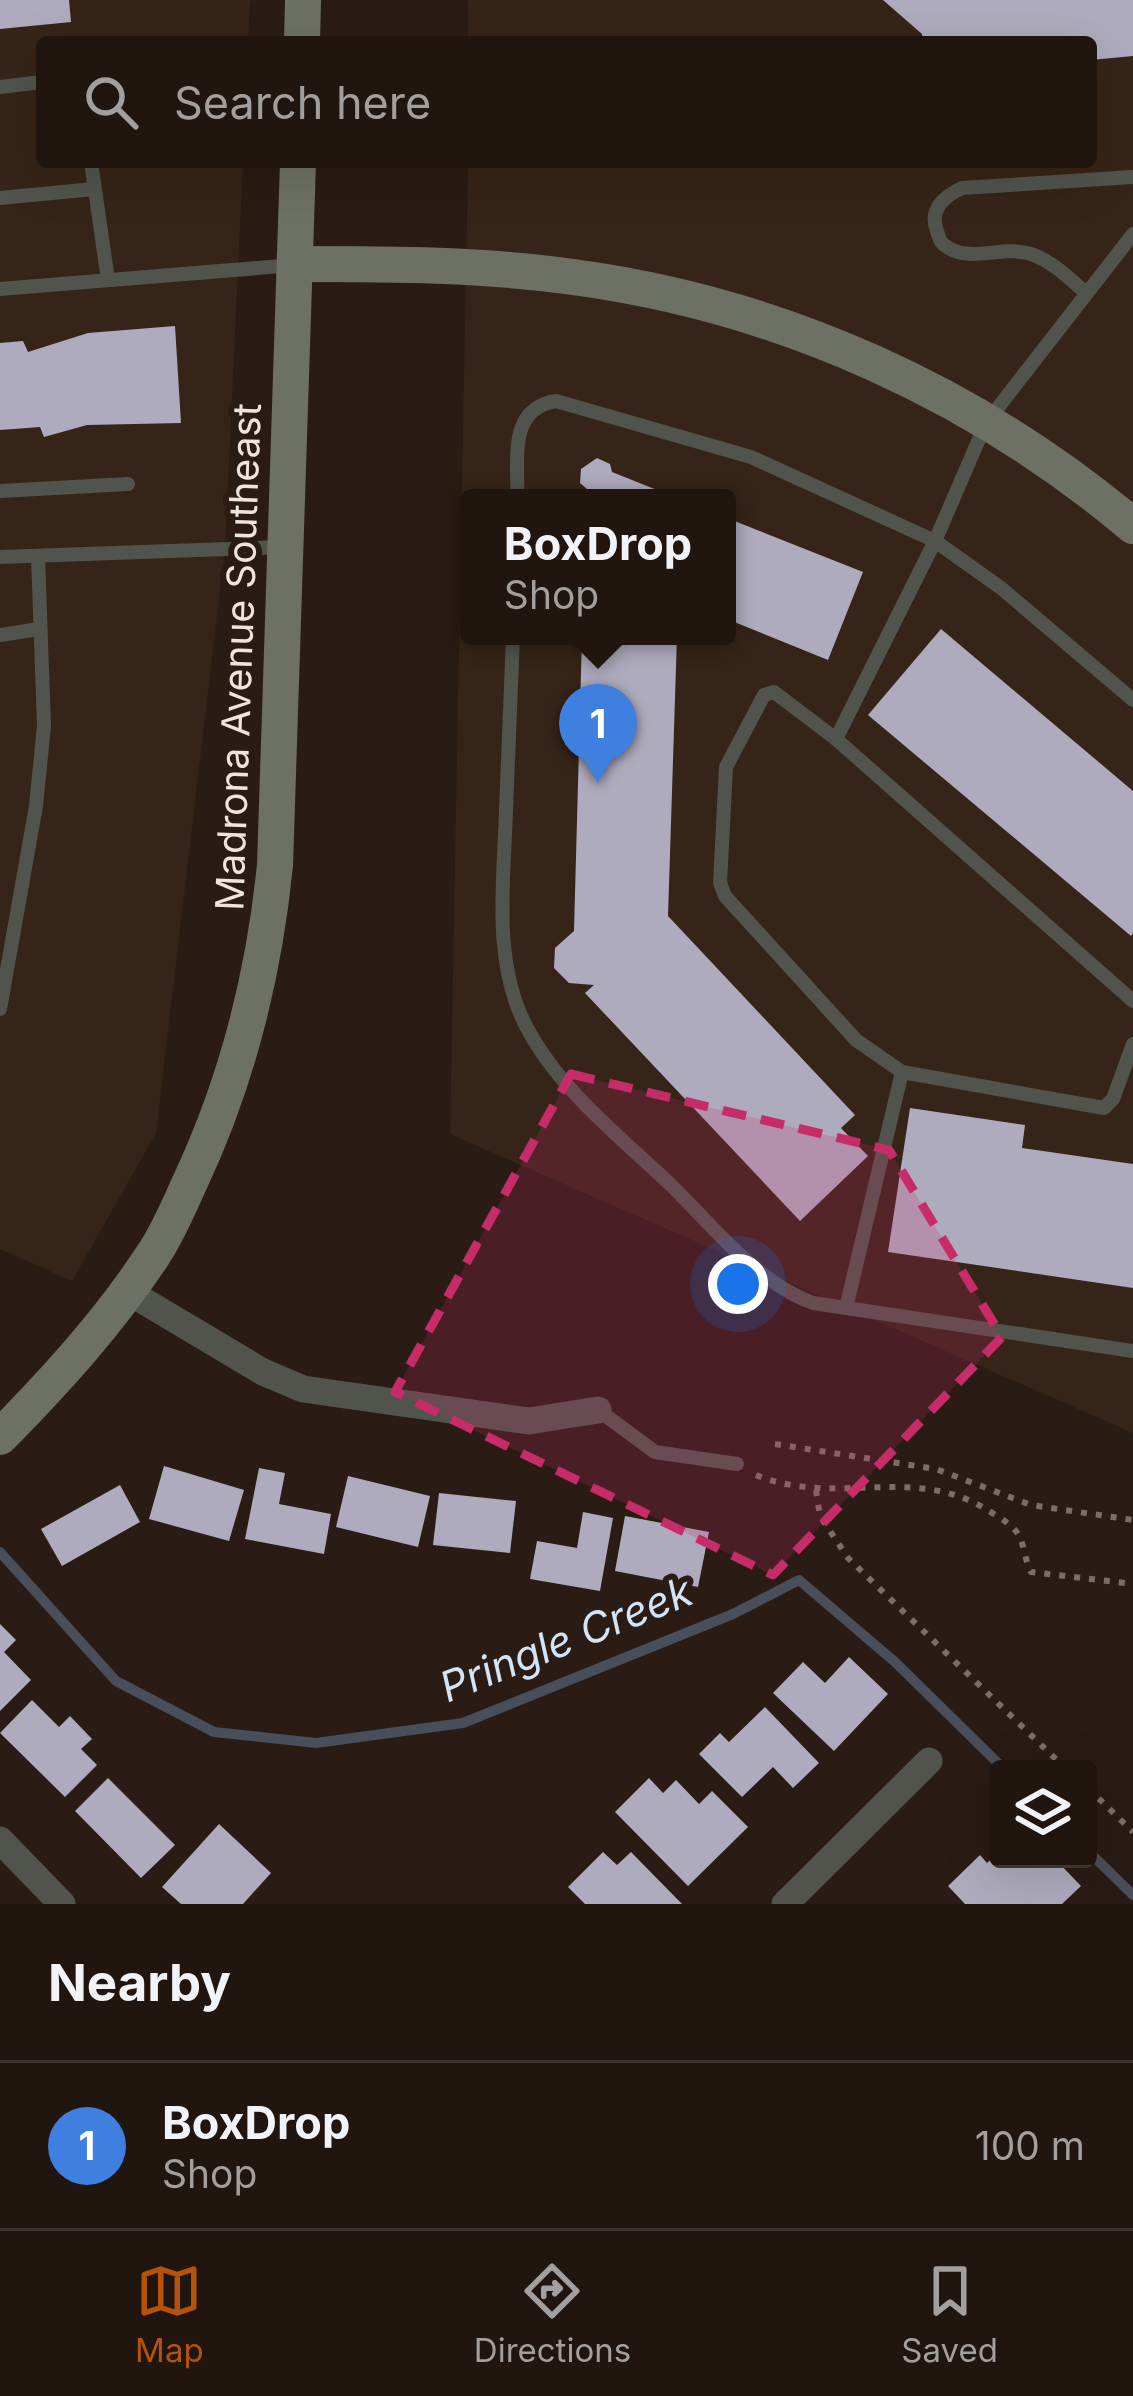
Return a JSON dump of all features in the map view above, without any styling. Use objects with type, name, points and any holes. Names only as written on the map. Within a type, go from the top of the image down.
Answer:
[{"type":"main road","points":[[302,36],[303,0]]},
{"type":"main road","name":"Madrona Avenue Southeast","points":[[0,1437],[100,1329],[156,1252],[210,1140],[230,1084],[268,933],[275,866],[298,168]]},
{"type":"main road","points":[[296,265],[519,270],[627,285],[735,310],[860,356],[986,423],[1089,489],[1133,526]]},
{"type":"street","points":[[127,1291],[263,1372],[303,1389],[529,1421],[598,1410]]},
{"type":"street","points":[[785,1904],[929,1761]]},
{"type":"street","points":[[0,1840],[62,1904]]},
{"type":"lane","points":[[0,87],[36,83]]},
{"type":"lane","points":[[92,168],[108,280]]},
{"type":"lane","points":[[1086,292],[1034,255],[1013,250],[950,250],[941,242],[933,220],[939,202],[962,188],[1133,177]]},
{"type":"lane","points":[[0,198],[94,189]]},
{"type":"lane","points":[[836,739],[934,541],[986,423],[1133,234]]},
{"type":"lane","points":[[0,289],[296,265]]},
{"type":"lane","points":[[518,489],[520,427],[541,403],[556,401],[751,458],[934,541],[1000,588],[1133,700]]},
{"type":"lane","points":[[0,491],[128,484]]},
{"type":"lane","points":[[0,557],[286,547]]},
{"type":"lane","points":[[0,1009],[20,910],[44,726],[38,556]]},
{"type":"lane","points":[[0,634],[39,629]]},
{"type":"lane","points":[[512,645],[504,947],[512,989],[526,1025],[565,1082],[751,1263],[795,1296],[813,1303],[1133,1351]]},
{"type":"lane","points":[[1133,1001],[836,739],[774,692],[764,694],[726,767],[720,883],[725,896],[856,1040],[902,1072],[1105,1108],[1113,1100],[1133,1044]]},
{"type":"lane","points":[[846,1308],[902,1072]]},
{"type":"lane","points":[[598,1410],[655,1451],[737,1464]]},
{"type":"path","points":[[776,1444],[936,1469],[1031,1505],[1133,1520]]},
{"type":"path","points":[[737,1464],[770,1480],[816,1490],[895,1485],[958,1494],[1013,1528],[1030,1573],[1133,1584]]},
{"type":"path","points":[[816,1490],[820,1516],[848,1558],[1057,1760]]},
{"type":"path","points":[[1097,1797],[1133,1832]]},
{"type":"highlighted area","points":[[571,1074],[889,1150],[1002,1337],[773,1575],[395,1392]]},
{"type":"shaded area","points":[[0,0],[250,0],[248,36],[36,36],[36,168],[243,168],[225,548],[156,1133],[72,1281],[0,1249]]},
{"type":"shaded area","points":[[468,0],[1133,0],[1133,1433],[450,1134],[460,594],[460,645],[736,645],[736,489],[462,489],[468,168],[1097,168],[1097,36],[468,36]]},
{"type":"building","points":[[0,0],[69,0],[71,22],[0,29]]},
{"type":"building","points":[[883,0],[1133,0],[1133,56],[1097,59],[1097,36],[922,34]]},
{"type":"building","points":[[175,326],[181,423],[87,425],[44,437],[40,427],[0,430],[0,343],[23,341],[28,352],[88,333]]},
{"type":"building","points":[[597,458],[610,464],[612,472],[654,489],[587,489],[580,483],[581,469]]},
{"type":"building","points":[[736,522],[863,572],[828,660],[736,623]]},
{"type":"building","points":[[941,629],[1133,791],[1131,936],[868,715]]},
{"type":"building","points":[[582,645],[677,645],[668,916],[855,1115],[841,1128],[868,1156],[800,1221],[585,993],[594,985],[569,983],[554,968],[555,948],[574,931]]},
{"type":"building","points":[[910,1108],[1025,1125],[1022,1148],[1133,1164],[1133,1288],[888,1252]]},
{"type":"building","points":[[164,1466],[244,1490],[229,1541],[149,1519]]},
{"type":"building","points":[[259,1468],[285,1473],[279,1504],[331,1514],[324,1554],[245,1539]]},
{"type":"building","points":[[348,1476],[430,1496],[418,1547],[336,1527]]},
{"type":"building","points":[[120,1485],[140,1522],[62,1566],[41,1529]]},
{"type":"building","points":[[439,1493],[516,1501],[510,1553],[433,1545]]},
{"type":"building","points":[[583,1512],[613,1518],[600,1591],[530,1579],[537,1541],[577,1548]]},
{"type":"building","points":[[625,1516],[709,1532],[698,1587],[615,1571]]},
{"type":"building","points":[[0,1624],[16,1640],[4,1652],[31,1680],[0,1711]]},
{"type":"building","points":[[849,1657],[888,1694],[834,1751],[773,1693],[803,1662],[825,1683]]},
{"type":"building","points":[[32,1700],[59,1727],[70,1716],[92,1739],[81,1749],[97,1765],[65,1797],[0,1733]]},
{"type":"building","points":[[765,1707],[819,1763],[793,1788],[773,1767],[742,1797],[699,1754],[720,1733],[729,1742]]},
{"type":"building","points":[[108,1778],[175,1845],[141,1878],[75,1811]]},
{"type":"building","points":[[649,1778],[663,1793],[676,1780],[699,1804],[712,1791],[748,1827],[688,1886],[615,1812]]},
{"type":"building","points":[[219,1824],[271,1873],[243,1904],[181,1904],[162,1887]]},
{"type":"building","points":[[603,1852],[617,1865],[631,1852],[682,1904],[585,1904],[568,1887]]},
{"type":"building","points":[[980,1855],[989,1868],[1064,1868],[1081,1886],[1062,1904],[965,1904],[948,1886]]},
{"type":"waterway","name":"Pringle Creek","points":[[0,1552],[116,1681],[214,1732],[316,1743],[463,1723],[733,1614],[799,1580],[895,1662],[995,1760]]},
{"type":"waterway","name":"Pringle Creek","points":[[1097,1860],[1133,1895]]},
{"type":"place","name":"BoxDrop","points":[[598,783]]}]
